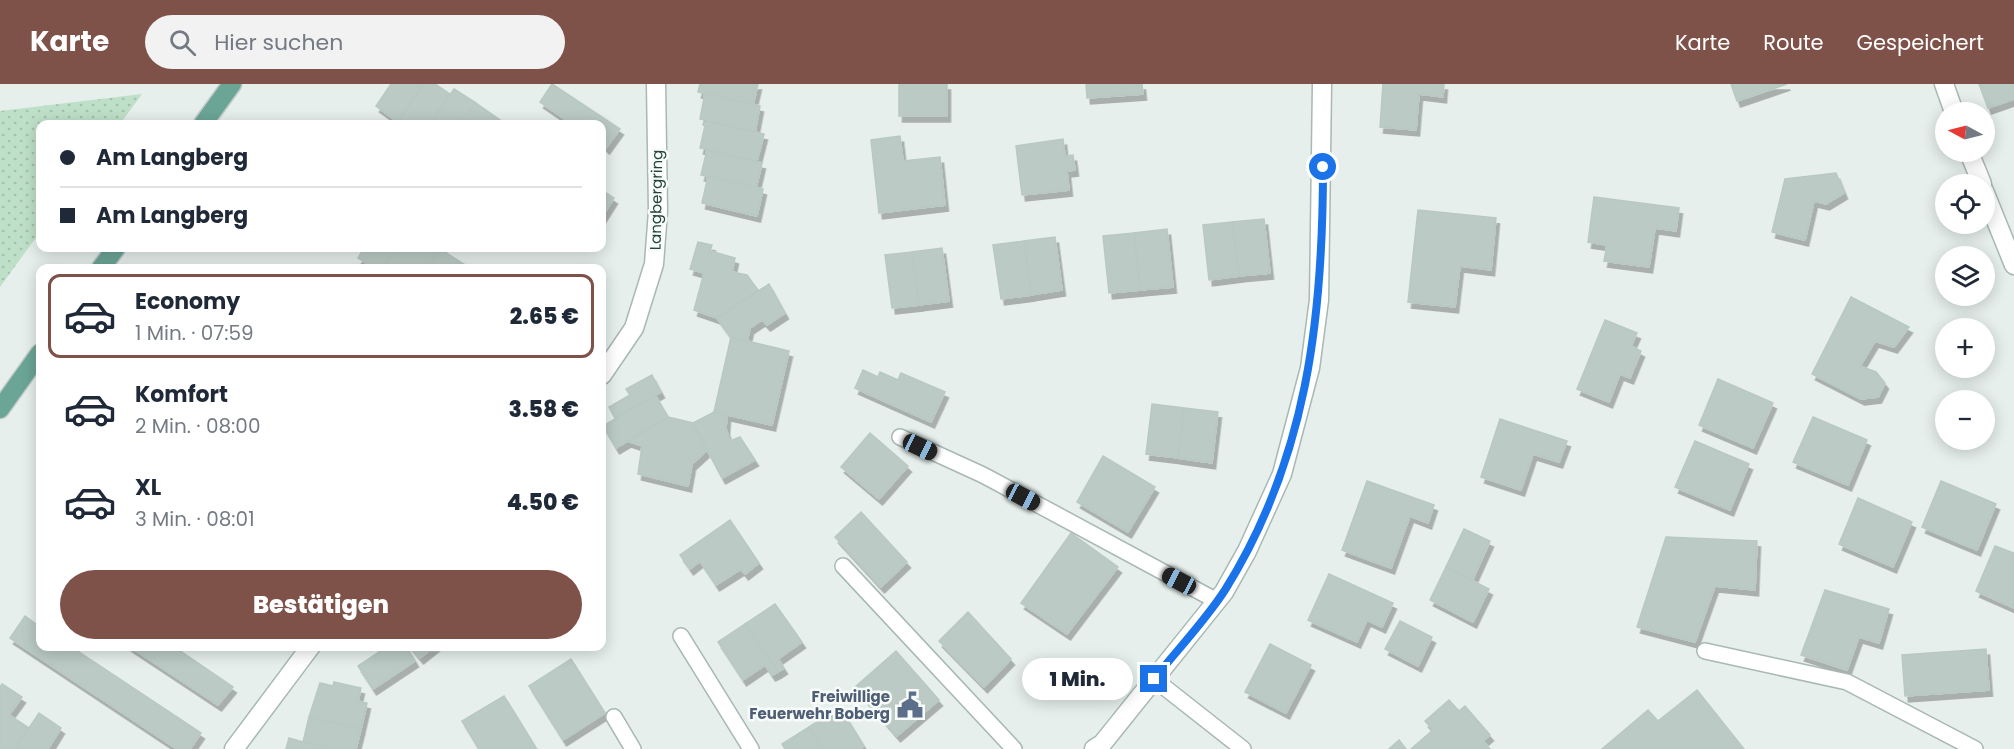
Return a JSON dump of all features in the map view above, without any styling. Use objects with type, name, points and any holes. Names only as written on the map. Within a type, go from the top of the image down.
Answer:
[{"type":"main road","points":[[206,120],[232,84]]},
{"type":"main road","points":[[0,410],[36,359]]},
{"type":"street","name":"Langbergring","points":[[606,369],[634,328],[654,264],[658,211],[656,84]]},
{"type":"street","points":[[1094,749],[1102,744],[1217,601],[1248,551],[1282,474],[1310,368],[1319,300],[1322,84]]},
{"type":"street","points":[[1944,84],[1950,102]]},
{"type":"street","points":[[1995,218],[2014,265]]},
{"type":"street","points":[[234,749],[307,651]]},
{"type":"lane","points":[[900,437],[983,475],[1217,601]]},
{"type":"lane","points":[[843,566],[1014,749]]},
{"type":"lane","points":[[681,636],[751,749]]},
{"type":"lane","points":[[1706,651],[1847,682],[1975,749]]},
{"type":"lane","points":[[1154,679],[1243,749]]},
{"type":"lane","points":[[614,717],[633,749]]},
{"type":"green space","points":[[142,94],[123,120],[36,120],[36,238],[0,287],[0,111]]},
{"type":"building","points":[[391,84],[424,84],[399,120],[395,120],[376,106]]},
{"type":"building","points":[[424,84],[435,84],[450,94],[433,120],[399,120]]},
{"type":"building","points":[[552,84],[620,129],[606,148],[606,120],[566,120],[540,102]]},
{"type":"building","points":[[700,84],[758,84],[753,105],[698,92]]},
{"type":"building","points":[[899,84],[947,84],[947,116],[899,116]]},
{"type":"building","points":[[1086,84],[1142,84],[1143,94],[1087,98]]},
{"type":"building","points":[[1383,84],[1444,84],[1443,97],[1419,94],[1416,130],[1380,127]]},
{"type":"building","points":[[1731,84],[1787,84],[1737,101]]},
{"type":"building","points":[[1979,84],[2014,84],[2014,99],[1995,106],[1995,102],[1986,102]]},
{"type":"building","points":[[454,89],[476,103],[464,120],[433,120]]},
{"type":"building","points":[[705,93],[760,106],[755,132],[700,119]]},
{"type":"building","points":[[476,103],[500,120],[464,120]]},
{"type":"building","points":[[706,121],[764,134],[757,161],[700,148]]},
{"type":"building","points":[[900,136],[903,161],[940,157],[945,205],[879,213],[871,140]]},
{"type":"building","points":[[1063,139],[1065,156],[1073,155],[1075,170],[1067,171],[1069,190],[1022,195],[1016,146]]},
{"type":"building","points":[[707,150],[762,163],[756,188],[701,175]]},
{"type":"building","points":[[1836,173],[1844,193],[1826,204],[1814,201],[1805,240],[1772,232],[1785,179]]},
{"type":"building","points":[[708,176],[763,189],[757,216],[702,203]]},
{"type":"building","points":[[606,193],[614,198],[606,211]]},
{"type":"building","points":[[1594,197],[1679,208],[1676,231],[1655,228],[1649,267],[1604,261],[1607,245],[1588,242]]},
{"type":"building","points":[[1418,210],[1496,218],[1491,270],[1460,266],[1455,307],[1408,302]]},
{"type":"building","points":[[1264,219],[1270,273],[1239,276],[1232,222]]},
{"type":"building","points":[[1232,222],[1239,276],[1209,280],[1203,225]]},
{"type":"building","points":[[1167,229],[1173,287],[1140,290],[1134,233]]},
{"type":"building","points":[[1134,233],[1140,290],[1109,293],[1103,236]]},
{"type":"building","points":[[1055,237],[1062,290],[1031,295],[1024,241]]},
{"type":"building","points":[[1024,241],[1031,295],[1001,299],[993,245]]},
{"type":"building","points":[[698,242],[712,245],[710,251],[735,258],[732,272],[747,275],[758,290],[717,318],[694,310],[704,273],[690,269]]},
{"type":"building","points":[[942,248],[949,301],[919,305],[912,252]]},
{"type":"building","points":[[362,252],[394,252],[386,264],[368,264],[358,258]]},
{"type":"building","points":[[394,252],[438,252],[430,264],[386,264]]},
{"type":"building","points":[[438,252],[445,252],[464,264],[430,264]]},
{"type":"building","points":[[912,252],[919,305],[892,308],[885,255]]},
{"type":"building","points":[[769,284],[785,313],[767,325],[762,320],[750,328],[747,341],[731,337],[717,318]]},
{"type":"building","points":[[1851,297],[1909,327],[1894,347],[1875,341],[1860,366],[1876,372],[1885,383],[1878,397],[1861,399],[1812,374]]},
{"type":"building","points":[[1605,320],[1637,333],[1631,346],[1641,351],[1630,378],[1620,374],[1609,402],[1577,389]]},
{"type":"building","points":[[731,337],[789,351],[772,425],[714,412]]},
{"type":"building","points":[[863,370],[878,377],[880,372],[898,380],[901,373],[945,392],[931,422],[855,388]]},
{"type":"building","points":[[652,375],[661,392],[615,418],[609,407],[630,395],[626,389]]},
{"type":"building","points":[[1718,379],[1773,403],[1753,448],[1699,425]]},
{"type":"building","points":[[655,395],[668,417],[616,448],[606,431],[606,424]]},
{"type":"building","points":[[1152,404],[1184,408],[1178,458],[1146,454]]},
{"type":"building","points":[[1184,408],[1218,412],[1212,463],[1178,458]]},
{"type":"building","points":[[714,412],[727,415],[726,429],[730,441],[740,437],[755,460],[722,478],[693,423]]},
{"type":"building","points":[[668,417],[693,423],[706,451],[692,464],[688,486],[638,474],[642,446],[628,441]]},
{"type":"building","points":[[1813,417],[1867,440],[1848,485],[1793,462]]},
{"type":"building","points":[[1500,419],[1567,441],[1559,462],[1533,454],[1521,490],[1481,477]]},
{"type":"building","points":[[870,433],[908,466],[879,499],[841,467]]},
{"type":"building","points":[[1695,441],[1749,464],[1730,510],[1675,487]]},
{"type":"building","points":[[1103,456],[1155,487],[1128,532],[1077,502]]},
{"type":"building","points":[[1367,481],[1434,505],[1428,523],[1410,516],[1391,568],[1342,550]]},
{"type":"building","points":[[1941,481],[1996,504],[1977,550],[1922,527]]},
{"type":"building","points":[[1858,498],[1912,522],[1893,567],[1839,544]]},
{"type":"building","points":[[861,512],[907,562],[881,587],[835,537]]},
{"type":"building","points":[[730,520],[759,563],[745,574],[741,569],[716,585],[700,561],[690,569],[680,555]]},
{"type":"building","points":[[1464,529],[1490,541],[1473,579],[1446,567]]},
{"type":"building","points":[[1071,533],[1118,567],[1067,634],[1021,603]]},
{"type":"building","points":[[1666,537],[1757,541],[1755,590],[1715,586],[1695,642],[1637,627]]},
{"type":"building","points":[[1995,546],[2014,553],[2014,608],[1976,591]]},
{"type":"building","points":[[1446,567],[1489,589],[1473,622],[1430,600]]},
{"type":"building","points":[[1329,574],[1393,603],[1382,627],[1367,620],[1357,642],[1308,620]]},
{"type":"building","points":[[1825,590],[1889,609],[1879,643],[1859,637],[1847,670],[1801,655]]},
{"type":"building","points":[[775,604],[802,642],[778,659],[784,668],[778,672],[745,624]]},
{"type":"building","points":[[968,612],[1011,659],[984,687],[939,641]]},
{"type":"building","points":[[25,616],[36,624],[36,651],[78,651],[201,733],[190,749],[177,749],[10,638]]},
{"type":"building","points":[[1400,621],[1432,637],[1418,666],[1385,649]]},
{"type":"building","points":[[745,624],[778,672],[772,675],[765,665],[743,680],[718,642]]},
{"type":"building","points":[[1270,644],[1311,665],[1286,713],[1245,692]]},
{"type":"building","points":[[1986,649],[1989,690],[1905,696],[1902,655]]},
{"type":"building","points":[[137,651],[180,651],[233,687],[218,705]]},
{"type":"building","points":[[380,651],[409,651],[415,661],[373,689],[358,666]]},
{"type":"building","points":[[414,651],[429,651],[420,658]]},
{"type":"building","points":[[896,651],[939,700],[897,736],[855,687]]},
{"type":"building","points":[[571,659],[605,713],[563,740],[529,686]]},
{"type":"building","points":[[334,682],[361,688],[358,701],[367,703],[361,729],[309,717],[320,683],[333,686]]},
{"type":"building","points":[[2,684],[22,697],[9,715],[29,728],[15,749],[0,749],[0,687]]},
{"type":"building","points":[[1697,690],[1744,749],[1602,749],[1648,710],[1658,721]]},
{"type":"building","points":[[504,696],[535,749],[479,749],[462,721]]},
{"type":"building","points":[[1449,700],[1459,711],[1465,706],[1490,735],[1483,741],[1490,749],[1411,749],[1433,730],[1425,721]]},
{"type":"building","points":[[840,707],[864,746],[860,749],[823,749],[809,727]]},
{"type":"building","points":[[39,713],[61,728],[48,749],[15,749]]},
{"type":"building","points":[[309,717],[361,729],[356,749],[332,749],[303,742]]},
{"type":"building","points":[[809,727],[823,749],[785,749],[782,744]]},
{"type":"building","points":[[289,738],[303,742],[332,749],[286,749]]},
{"type":"building","points":[[1399,740],[1406,749],[1389,749]]},
{"type":"place","name":"Freiwillige Feuerwehr Boberg","points":[[910,705]]},
{"type":"route","points":[[1154,679],[1224,592],[1248,551],[1282,474],[1310,368],[1319,300],[1323,167]]}]
